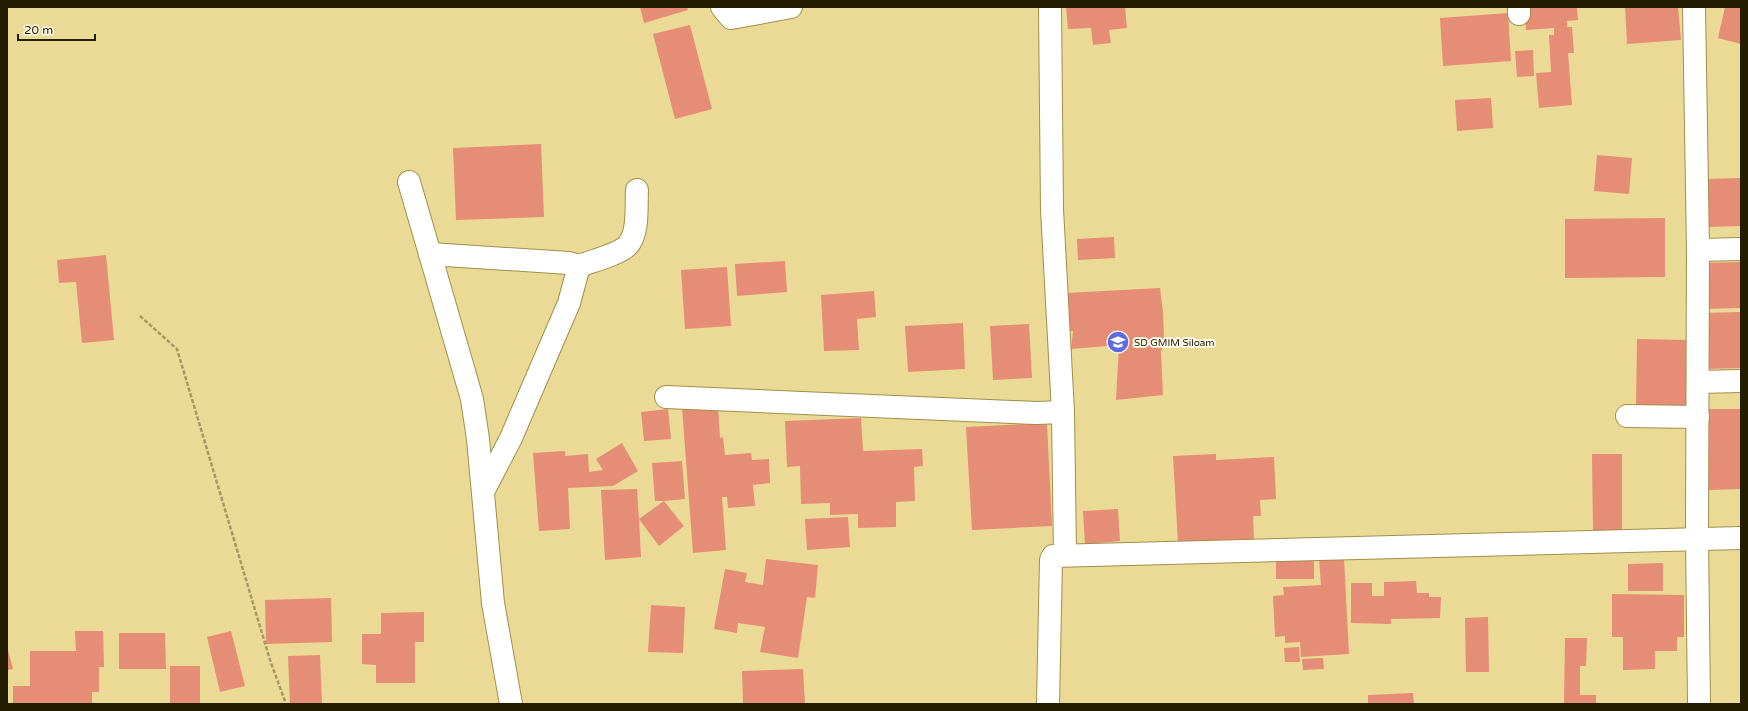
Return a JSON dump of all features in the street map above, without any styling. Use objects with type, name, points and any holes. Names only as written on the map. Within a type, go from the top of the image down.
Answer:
[{"type":"street","points":[[722,7],[731,18],[791,7]]},
{"type":"street","points":[[1050,7],[1052,209],[1063,412],[1065,555]]},
{"type":"street","points":[[1694,7],[1698,250],[1697,538],[1699,704]]},
{"type":"street","points":[[409,182],[472,399],[484,490],[494,603],[511,704]]},
{"type":"street","points":[[430,254],[580,266],[627,246],[632,238],[635,224],[637,190]]},
{"type":"street","points":[[1698,250],[1741,249]]},
{"type":"street","points":[[484,490],[511,438],[566,310],[580,266]]},
{"type":"street","points":[[1698,382],[1741,381]]},
{"type":"street","points":[[666,397],[1028,413],[1063,412]]},
{"type":"street","points":[[1627,416],[1698,417]]},
{"type":"street","points":[[1048,704],[1051,560],[1053,556],[1741,538]]},
{"type":"path","points":[[140,316],[177,349],[270,660],[286,704]]},
{"type":"building","points":[[640,7],[687,7],[688,10],[644,23]]},
{"type":"building","points":[[1066,7],[1125,7],[1127,28],[1109,30],[1111,43],[1093,45],[1091,28],[1068,29]]},
{"type":"building","points":[[1524,7],[1577,7],[1578,20],[1567,21],[1567,27],[1572,27],[1574,53],[1568,53],[1572,105],[1539,108],[1536,73],[1551,72],[1549,35],[1554,35],[1554,28],[1526,30]]},
{"type":"building","points":[[1625,7],[1678,7],[1681,40],[1627,44]]},
{"type":"building","points":[[1725,7],[1741,7],[1741,44],[1718,38]]},
{"type":"building","points":[[1508,13],[1511,61],[1443,66],[1440,18]]},
{"type":"building","points":[[690,25],[712,109],[675,119],[653,34]]},
{"type":"building","points":[[1533,50],[1534,76],[1517,77],[1515,51]]},
{"type":"building","points":[[1491,98],[1493,128],[1457,131],[1455,100]]},
{"type":"building","points":[[541,144],[544,217],[456,220],[453,148]]},
{"type":"building","points":[[1597,155],[1632,158],[1629,194],[1594,191]]},
{"type":"building","points":[[1741,178],[1741,226],[1707,227],[1706,179]]},
{"type":"building","points":[[1665,218],[1665,277],[1565,278],[1565,219]]},
{"type":"building","points":[[1114,237],[1115,258],[1078,260],[1077,239]]},
{"type":"building","points":[[106,255],[114,340],[82,343],[76,282],[59,283],[57,260]]},
{"type":"building","points":[[785,261],[787,292],[737,296],[735,264]]},
{"type":"building","points":[[1741,262],[1741,308],[1704,309],[1703,263]]},
{"type":"building","points":[[727,267],[731,326],[685,329],[681,270]]},
{"type":"building","name":"SD GMIM Siloam","points":[[1160,288],[1164,340],[1161,352],[1163,395],[1116,400],[1119,345],[1071,349],[1073,331],[1068,331],[1066,293]]},
{"type":"building","points":[[874,291],[876,317],[857,319],[859,350],[824,351],[821,295]]},
{"type":"building","points":[[1741,312],[1741,368],[1705,369],[1703,313]]},
{"type":"building","points":[[963,323],[965,369],[908,372],[905,326]]},
{"type":"building","points":[[1029,324],[1032,378],[993,380],[990,326]]},
{"type":"building","points":[[1637,339],[1688,340],[1688,407],[1636,406]]},
{"type":"building","points":[[718,405],[720,438],[723,437],[725,455],[751,453],[752,460],[769,459],[770,483],[753,485],[755,506],[728,508],[727,497],[722,497],[726,550],[693,553],[682,408]]},
{"type":"building","points":[[668,409],[671,439],[644,441],[641,412]]},
{"type":"building","points":[[1707,409],[1741,409],[1741,489],[1709,490]]},
{"type":"building","points":[[861,418],[863,451],[922,449],[923,466],[914,467],[915,501],[896,502],[896,527],[858,528],[858,514],[830,515],[830,503],[801,504],[800,466],[787,467],[785,421]]},
{"type":"building","points":[[1047,423],[1052,526],[972,530],[966,427]]},
{"type":"building","points":[[622,443],[638,471],[613,486],[568,488],[570,529],[539,531],[533,453],[565,451],[565,456],[588,454],[589,472],[603,470],[596,459]]},
{"type":"building","points":[[1216,454],[1216,460],[1274,457],[1276,499],[1260,500],[1261,516],[1253,516],[1254,539],[1178,543],[1173,456]]},
{"type":"building","points":[[1592,454],[1622,454],[1622,531],[1593,531]]},
{"type":"building","points":[[682,461],[685,499],[655,501],[652,463]]},
{"type":"building","points":[[637,489],[641,557],[605,560],[601,490]]},
{"type":"building","points":[[664,501],[684,526],[659,546],[639,519]]},
{"type":"building","points":[[1118,509],[1120,541],[1085,544],[1083,511]]},
{"type":"building","points":[[848,517],[850,547],[807,550],[805,519]]},
{"type":"building","points":[[1276,550],[1314,551],[1314,579],[1276,579]]},
{"type":"building","points":[[1344,558],[1349,654],[1301,657],[1300,642],[1285,643],[1285,636],[1275,637],[1273,596],[1284,595],[1283,587],[1321,585],[1319,559]]},
{"type":"building","points":[[766,559],[818,565],[815,598],[807,597],[798,658],[760,652],[765,627],[738,623],[737,633],[714,629],[725,569],[747,573],[745,582],[763,585]]},
{"type":"building","points":[[1663,563],[1663,591],[1628,591],[1628,564]]},
{"type":"building","points":[[1416,581],[1417,593],[1429,593],[1429,597],[1441,597],[1440,618],[1391,619],[1391,624],[1351,623],[1351,583],[1372,583],[1372,596],[1384,596],[1384,582]]},
{"type":"building","points":[[1612,594],[1684,595],[1684,637],[1677,637],[1677,651],[1655,651],[1655,669],[1623,670],[1623,637],[1612,637]]},
{"type":"building","points":[[331,598],[332,642],[266,644],[265,600]]},
{"type":"building","points":[[651,605],[685,607],[683,653],[648,652]]},
{"type":"building","points":[[424,612],[424,642],[415,642],[415,683],[376,683],[376,665],[362,664],[362,634],[381,634],[381,613]]},
{"type":"building","points":[[1488,617],[1489,672],[1466,672],[1465,618]]},
{"type":"building","points":[[75,631],[103,631],[104,667],[99,667],[99,692],[92,692],[92,704],[13,704],[13,686],[30,686],[30,651],[76,651]]},
{"type":"building","points":[[231,631],[245,686],[220,692],[207,637]]},
{"type":"building","points":[[119,633],[165,633],[166,669],[119,669]]},
{"type":"building","points":[[1565,638],[1587,638],[1586,666],[1580,666],[1580,695],[1596,695],[1596,704],[1564,704]]},
{"type":"building","points":[[7,646],[13,669],[7,670]]},
{"type":"building","points":[[1299,647],[1300,662],[1285,662],[1284,648]]},
{"type":"building","points":[[320,655],[322,704],[290,704],[288,656]]},
{"type":"building","points":[[1323,658],[1324,669],[1303,670],[1302,659]]},
{"type":"building","points":[[170,666],[200,666],[200,704],[170,704]]},
{"type":"building","points":[[803,669],[805,704],[743,704],[742,671]]},
{"type":"building","points":[[1413,693],[1414,704],[1368,704],[1368,695]]},
{"type":"place","name":"SD GMIM Siloam","points":[[1118,342]]}]
